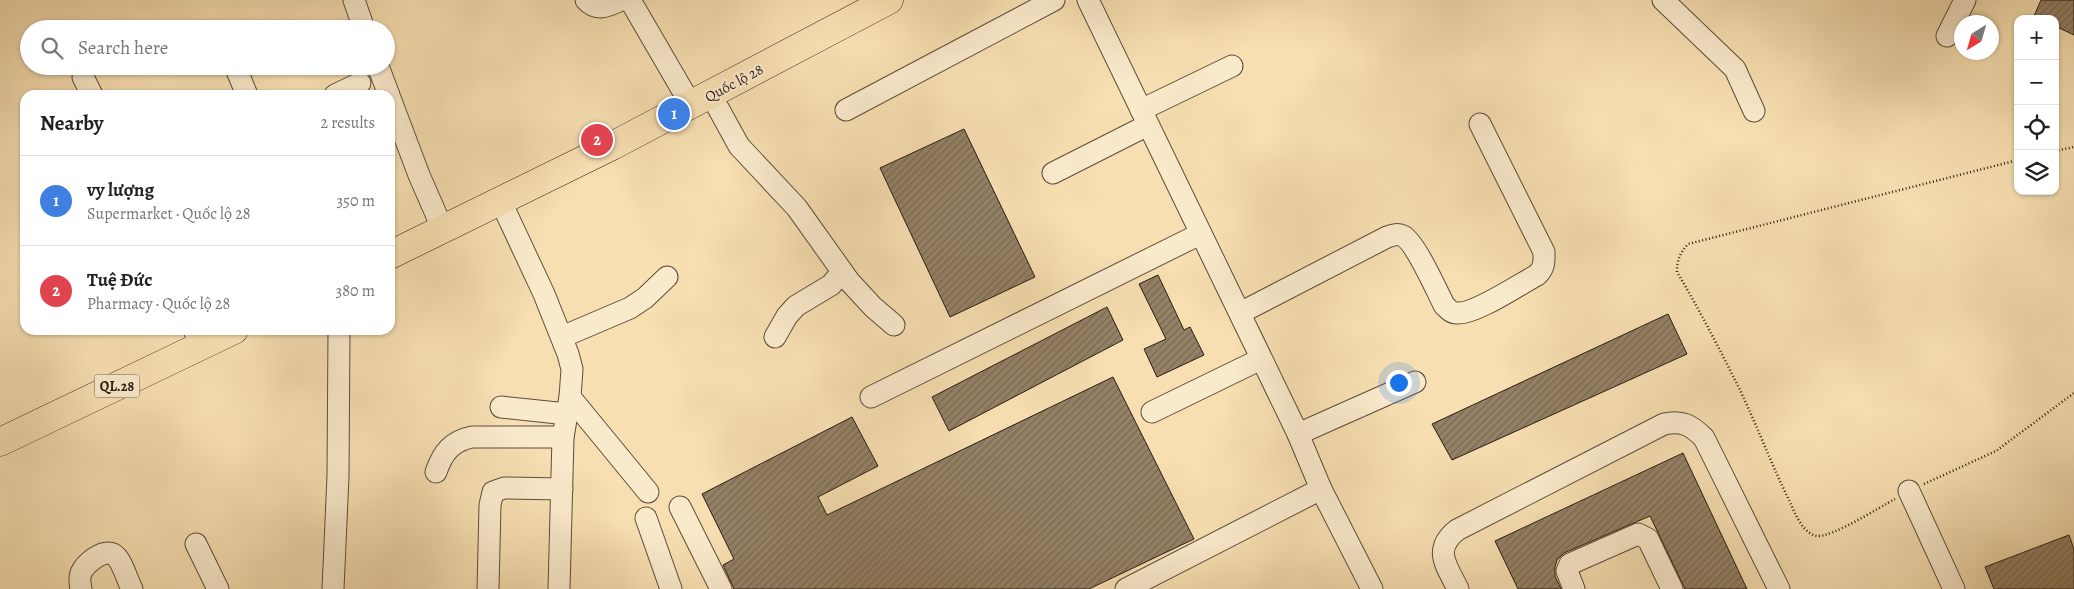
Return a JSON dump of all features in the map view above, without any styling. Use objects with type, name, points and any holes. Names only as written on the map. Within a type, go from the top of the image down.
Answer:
[{"type":"highway","name":"Quốc lộ 28","points":[[395,253],[501,202],[701,100],[879,2]]},
{"type":"highway","name":"QL.28","points":[[0,442],[197,338],[211,335]]},
{"type":"street","points":[[354,0],[361,20]]},
{"type":"street","points":[[586,0],[591,6],[603,8],[621,0]]},
{"type":"street","points":[[630,0],[701,100],[739,146],[797,208],[842,272],[873,307],[894,325]]},
{"type":"street","points":[[846,110],[1054,0]]},
{"type":"street","points":[[1088,0],[1298,434],[1322,490],[1372,589]]},
{"type":"street","points":[[1663,0],[1735,69],[1754,111]]},
{"type":"street","points":[[1947,36],[1965,0]]},
{"type":"street","points":[[1053,173],[1232,66]]},
{"type":"street","points":[[239,75],[245,90]]},
{"type":"street","points":[[382,75],[388,90]]},
{"type":"street","points":[[346,90],[360,83]]},
{"type":"street","points":[[395,110],[418,175],[442,230]]},
{"type":"street","points":[[1240,313],[1387,236],[1396,234],[1404,236],[1417,254],[1444,305],[1450,312],[1469,312],[1537,275],[1542,270],[1544,252],[1480,124]]},
{"type":"street","points":[[501,202],[562,337],[572,369],[563,437],[559,589]]},
{"type":"street","points":[[871,397],[1200,234]]},
{"type":"street","points":[[774,337],[787,316],[796,306],[831,285],[842,272]]},
{"type":"street","points":[[562,337],[630,308],[645,298],[668,277]]},
{"type":"street","points":[[333,589],[338,476],[339,335]]},
{"type":"street","points":[[1152,412],[1261,359]]},
{"type":"street","points":[[1298,434],[1416,382]]},
{"type":"street","points":[[501,408],[568,405],[648,492]]},
{"type":"street","points":[[1458,589],[1442,557],[1444,544],[1452,534],[1481,517],[1664,424],[1682,422],[1690,425],[1704,438],[1779,589]]},
{"type":"street","points":[[436,472],[448,448],[462,439],[472,437],[563,437]]},
{"type":"street","points":[[488,589],[490,505],[493,492],[504,488],[562,489]]},
{"type":"street","points":[[1126,589],[1322,490]]},
{"type":"street","points":[[1908,491],[1954,589]]},
{"type":"street","points":[[680,507],[721,589]]},
{"type":"street","points":[[646,518],[671,589]]},
{"type":"street","points":[[1574,589],[1567,571],[1570,564],[1638,534],[1648,539],[1672,589]]},
{"type":"street","points":[[196,544],[218,589]]},
{"type":"street","points":[[81,589],[81,572],[88,564],[104,554],[110,553],[118,558],[132,589]]},
{"type":"path","points":[[2059,150],[2074,147]]},
{"type":"path","points":[[2014,161],[1688,244],[1681,251],[1677,261],[1677,272],[1739,387],[1782,486],[1801,523],[1808,532],[1815,536],[1835,532],[1908,491],[1996,451],[2074,393]]},
{"type":"building","points":[[2041,0],[2074,0],[2074,35],[2059,28],[2059,15],[2034,15]]},
{"type":"building","points":[[964,129],[1035,277],[950,317],[880,168]]},
{"type":"building","points":[[1158,275],[1184,330],[1190,327],[1204,355],[1157,377],[1144,349],[1166,339],[1139,284]]},
{"type":"building","points":[[1107,307],[1123,340],[949,431],[932,397]]},
{"type":"building","points":[[1668,314],[1687,354],[1452,460],[1432,424]]},
{"type":"building","points":[[1113,377],[1194,539],[1089,589],[734,589],[723,565],[734,559],[702,494],[852,417],[878,466],[818,497],[827,515]]},
{"type":"building","points":[[1683,453],[1747,589],[1685,589],[1650,516],[1564,553],[1557,560],[1555,567],[1555,576],[1561,589],[1518,589],[1495,541]]},
{"type":"building","points":[[2069,535],[2074,549],[2074,589],[1994,589],[1985,567]]},
{"type":"place","name":"vy lượng","points":[[674,114]]},
{"type":"place","name":"Tuệ Đức","points":[[597,140]]}]
